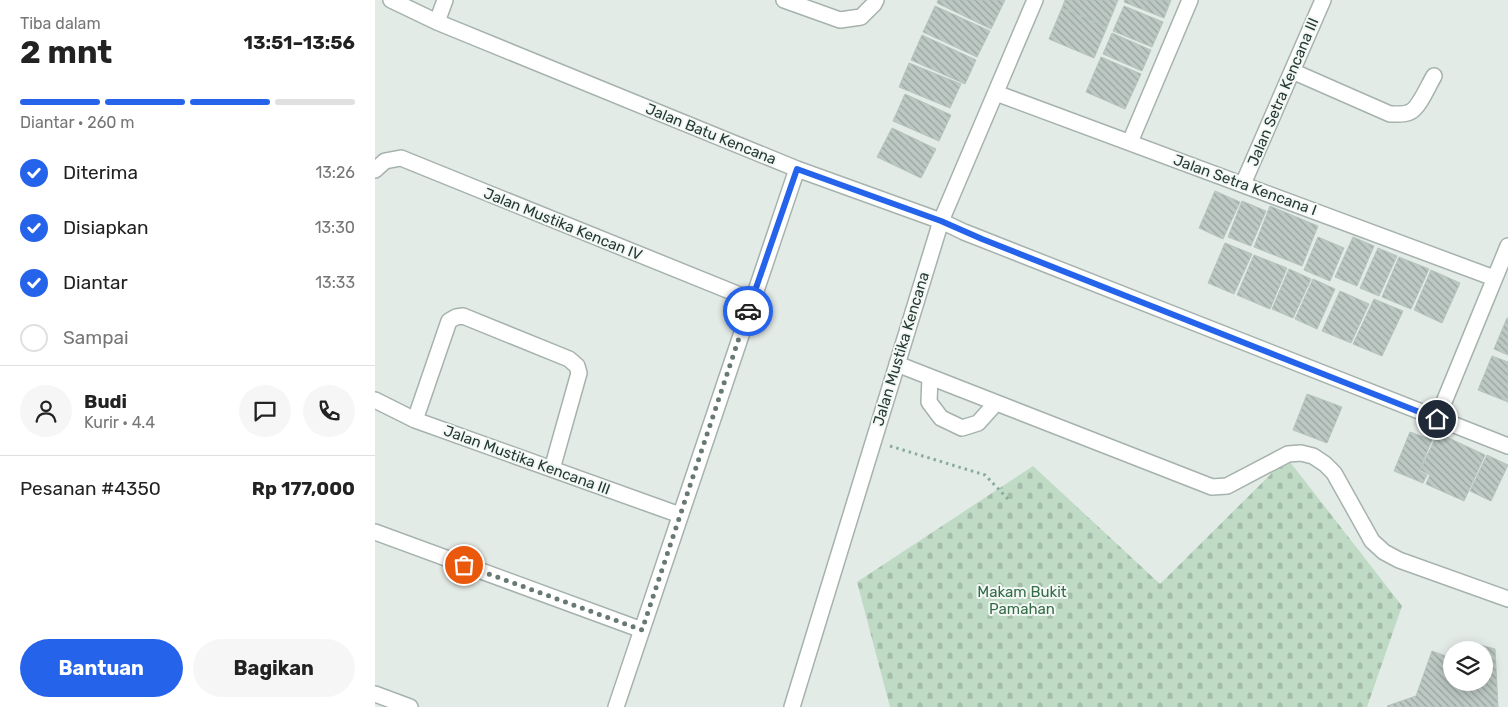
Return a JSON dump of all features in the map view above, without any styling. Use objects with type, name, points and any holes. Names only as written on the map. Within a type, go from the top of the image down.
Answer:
[{"type":"street","name":"Jalan Batu Kencana","points":[[391,0],[437,22],[797,169],[941,221],[982,239],[1508,446]]},
{"type":"street","points":[[437,22],[445,0]]},
{"type":"street","points":[[784,0],[840,20],[861,17],[876,0]]},
{"type":"street","name":"Jalan Mustika Kencana","points":[[792,707],[941,221],[1035,0]]},
{"type":"street","points":[[1130,142],[1190,0]]},
{"type":"street","name":"Jalan Setra Kencana III","points":[[1243,184],[1323,0]]},
{"type":"street","points":[[1292,70],[1390,114],[1411,112],[1418,104],[1433,76]]},
{"type":"street","name":"Jalan Setra Kencana I","points":[[996,93],[1495,278]]},
{"type":"street","name":"Jalan Mustika Kencan IV","points":[[375,170],[385,162],[401,158],[752,300]]},
{"type":"street","points":[[616,707],[797,169]]},
{"type":"street","points":[[1437,419],[1508,246]]},
{"type":"street","points":[[415,420],[449,321],[463,316],[569,359],[577,366],[579,373],[551,469]]},
{"type":"street","points":[[897,364],[1212,487],[1227,486],[1288,454],[1301,453],[1313,456],[1325,464],[1333,473],[1372,541],[1384,552],[1399,560],[1508,599]]},
{"type":"street","points":[[930,377],[929,402],[941,418],[962,428],[978,423],[996,404]]},
{"type":"street","name":"Jalan Mustika Kencana III","points":[[375,400],[415,420],[680,515]]},
{"type":"street","points":[[375,532],[642,630]]},
{"type":"street","points":[[375,694],[410,707]]},
{"type":"path","points":[[873,441],[985,475],[1008,500]]},
{"type":"green space","name":"Makam Bukit Pamahan","points":[[1287,458],[1402,606],[1367,707],[890,707],[857,582],[1033,466],[1160,584]]},
{"type":"building","points":[[938,0],[1005,0],[991,29],[937,3]]},
{"type":"building","points":[[1065,0],[1118,0],[1107,27],[1062,8]]},
{"type":"building","points":[[1125,0],[1171,0],[1164,18],[1124,2]]},
{"type":"building","points":[[935,6],[990,31],[977,57],[923,32]]},
{"type":"building","points":[[1124,6],[1163,22],[1152,47],[1113,31]]},
{"type":"building","points":[[1062,8],[1107,27],[1094,58],[1049,39]]},
{"type":"building","points":[[1112,33],[1151,50],[1142,71],[1103,54]]},
{"type":"building","points":[[922,35],[976,60],[965,84],[911,60]]},
{"type":"building","points":[[1101,57],[1141,74],[1125,109],[1086,92]]},
{"type":"building","points":[[909,63],[961,84],[950,108],[899,87]]},
{"type":"building","points":[[905,94],[951,115],[939,141],[893,121]]},
{"type":"building","points":[[892,128],[936,149],[921,178],[877,157]]},
{"type":"building","points":[[1215,191],[1240,202],[1223,239],[1199,228]]},
{"type":"building","points":[[1242,201],[1266,211],[1251,246],[1228,237]]},
{"type":"building","points":[[1270,206],[1318,226],[1302,266],[1254,247]]},
{"type":"building","points":[[1318,237],[1344,248],[1330,281],[1304,270]]},
{"type":"building","points":[[1353,237],[1374,246],[1357,286],[1335,277]]},
{"type":"building","points":[[1225,243],[1252,254],[1234,294],[1208,283]]},
{"type":"building","points":[[1378,248],[1397,256],[1379,296],[1360,288]]},
{"type":"building","points":[[1254,255],[1287,268],[1270,309],[1237,295]]},
{"type":"building","points":[[1399,257],[1429,269],[1411,309],[1382,297]]},
{"type":"building","points":[[1289,269],[1311,279],[1293,318],[1272,309]]},
{"type":"building","points":[[1431,270],[1460,283],[1442,323],[1414,310]]},
{"type":"building","points":[[1313,279],[1335,289],[1317,329],[1295,319]]},
{"type":"building","points":[[1340,291],[1369,304],[1351,343],[1322,331]]},
{"type":"building","points":[[1374,299],[1403,311],[1382,356],[1353,344]]},
{"type":"building","points":[[1508,318],[1508,355],[1494,349]]},
{"type":"building","points":[[1492,356],[1508,362],[1508,402],[1478,390]]},
{"type":"building","points":[[1307,394],[1342,407],[1327,443],[1293,430]]},
{"type":"building","points":[[1410,432],[1432,440],[1419,471],[1427,475],[1423,483],[1394,471]]},
{"type":"building","points":[[1438,433],[1485,455],[1464,501],[1426,484],[1430,475],[1420,470]]},
{"type":"building","points":[[1487,455],[1508,465],[1491,501],[1470,491]]},
{"type":"building","points":[[1493,648],[1495,649],[1498,707],[1388,707],[1416,696],[1432,651],[1443,655],[1443,691],[1493,691]]},
{"type":"way so far","points":[[464,565],[642,630],[748,311]]},
{"type":"route","points":[[748,311],[797,169],[941,221],[964,232],[1437,419]]}]
